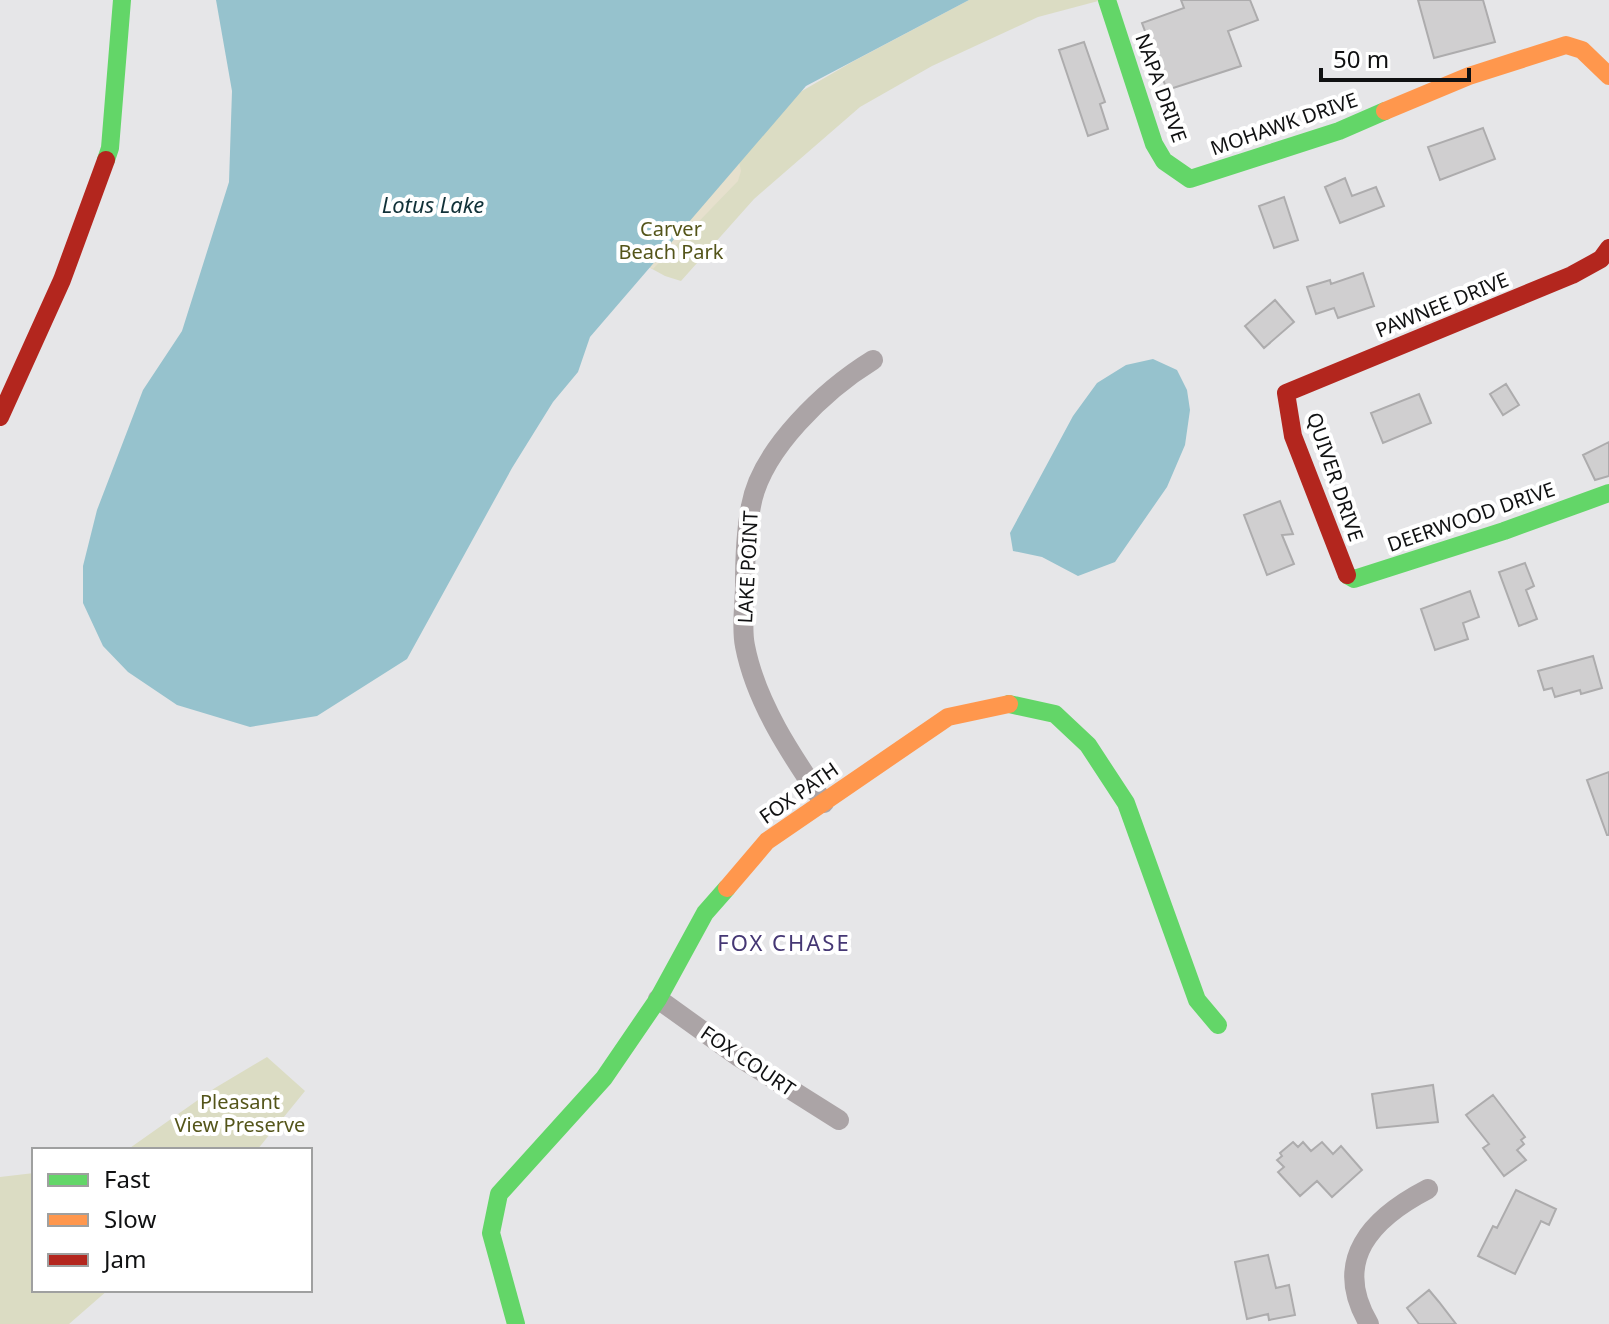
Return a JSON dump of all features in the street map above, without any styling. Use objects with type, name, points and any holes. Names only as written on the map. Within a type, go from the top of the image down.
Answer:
[{"type":"street","points":[[0,417],[62,280],[110,148],[122,0]]},
{"type":"street","name":"NAPA DRIVE","points":[[1107,0],[1154,144],[1164,161],[1190,179]]},
{"type":"street","name":"MOHAWK DRIVE","points":[[1190,179],[1339,131],[1469,76],[1566,45],[1582,50],[1609,76]]},
{"type":"street","name":"PAWNEE DRIVE","points":[[1286,393],[1572,275],[1601,259],[1609,248]]},
{"type":"street","name":"LAKE POINT","points":[[824,803],[792,757],[759,688],[745,644],[745,573],[751,504],[772,454],[843,378],[873,360]]},
{"type":"street","name":"QUIVER DRIVE","points":[[1286,393],[1293,436],[1346,575]]},
{"type":"street","name":"DEERWOOD DRIVE","points":[[1346,575],[1354,579],[1504,531],[1609,493]]},
{"type":"street","name":"FOX PATH","points":[[516,1324],[491,1233],[499,1194],[604,1078],[658,999],[705,913],[767,841],[948,717],[1007,704],[1055,714],[1088,745],[1126,803],[1197,1000],[1218,1025]]},
{"type":"street","name":"FOX COURT","points":[[658,999],[739,1057],[839,1120]]},
{"type":"street","points":[[1369,1324],[1357,1304],[1353,1285],[1354,1268],[1363,1244],[1396,1205],[1428,1189]]},
{"type":"green space","name":"Carver Beach Park","points":[[969,0],[1102,0],[1038,17],[932,66],[860,107],[754,199],[681,281],[634,259],[783,102]]},
{"type":"green space","name":"Pleasant View Preserve","points":[[267,1057],[305,1091],[259,1148],[130,1148],[215,1088]]},
{"type":"green space","points":[[32,1173],[32,1292],[106,1292],[69,1324],[0,1324],[0,1177]]},
{"type":"sand","points":[[737,152],[741,171],[738,181],[653,269],[634,258]]},
{"type":"water","name":"Lotus Lake","points":[[216,0],[969,0],[806,86],[590,337],[578,372],[553,402],[512,468],[407,659],[317,716],[250,727],[177,705],[128,672],[103,646],[83,603],[83,566],[97,510],[143,390],[182,331],[229,182],[232,91]]},
{"type":"water","points":[[1153,359],[1177,370],[1187,390],[1190,410],[1185,445],[1167,487],[1115,562],[1078,576],[1042,557],[1013,551],[1010,533],[1073,416],[1097,383],[1126,365]]},
{"type":"building","points":[[1181,0],[1250,0],[1258,20],[1228,31],[1241,66],[1167,90],[1142,23],[1184,8]]},
{"type":"building","points":[[1418,0],[1483,0],[1495,42],[1434,58]]},
{"type":"building","points":[[1084,42],[1105,102],[1100,104],[1108,129],[1088,136],[1059,50]]},
{"type":"building","points":[[1483,128],[1495,159],[1440,180],[1428,147]]},
{"type":"building","points":[[1345,178],[1352,196],[1376,187],[1384,206],[1340,223],[1325,187]]},
{"type":"building","points":[[1284,197],[1298,240],[1274,248],[1259,206]]},
{"type":"building","points":[[1363,273],[1374,306],[1338,318],[1334,308],[1316,314],[1307,287],[1330,280],[1331,284]]},
{"type":"building","points":[[1275,300],[1294,322],[1264,348],[1245,326]]},
{"type":"building","points":[[1506,384],[1519,405],[1503,415],[1490,394]]},
{"type":"building","points":[[1419,394],[1431,423],[1383,443],[1371,413]]},
{"type":"building","points":[[1609,442],[1609,476],[1595,480],[1583,455]]},
{"type":"building","points":[[1280,501],[1293,534],[1282,535],[1294,564],[1267,575],[1244,515]]},
{"type":"building","points":[[1525,563],[1534,586],[1526,590],[1537,619],[1519,626],[1499,572]]},
{"type":"building","points":[[1470,591],[1479,617],[1463,623],[1468,639],[1435,650],[1421,609]]},
{"type":"building","points":[[1593,656],[1602,688],[1555,697],[1552,688],[1544,690],[1538,671]]},
{"type":"building","points":[[1609,772],[1609,835],[1607,835],[1587,780]]},
{"type":"building","points":[[1433,1085],[1438,1122],[1377,1128],[1372,1094]]},
{"type":"building","points":[[1493,1095],[1525,1137],[1521,1140],[1524,1144],[1517,1150],[1526,1160],[1504,1176],[1483,1148],[1489,1144],[1466,1115]]},
{"type":"building","points":[[1293,1142],[1298,1147],[1303,1142],[1311,1151],[1322,1142],[1333,1154],[1341,1146],[1362,1170],[1332,1197],[1317,1181],[1300,1196],[1278,1172],[1284,1167],[1277,1160],[1282,1156],[1280,1153]]},
{"type":"building","points":[[1516,1190],[1556,1209],[1549,1225],[1541,1221],[1515,1274],[1478,1256],[1493,1226],[1497,1228]]},
{"type":"building","points":[[1268,1255],[1276,1288],[1289,1285],[1295,1315],[1269,1320],[1268,1314],[1247,1319],[1235,1262]]},
{"type":"building","points":[[1429,1290],[1456,1324],[1419,1324],[1407,1308]]},
{"type":"traffic: fast","points":[[106,160],[110,148],[122,0]]},
{"type":"traffic: fast","points":[[1107,0],[1154,144],[1164,161],[1190,179],[1339,131],[1385,111]]},
{"type":"traffic: fast","points":[[1347,575],[1354,579],[1504,531],[1609,493]]},
{"type":"traffic: fast","points":[[1009,704],[1055,714],[1088,745],[1126,803],[1197,1000],[1218,1025]]},
{"type":"traffic: fast","points":[[516,1324],[491,1233],[499,1194],[604,1078],[658,999],[705,913],[727,888]]},
{"type":"traffic: slow","points":[[1385,111],[1469,76],[1566,45],[1582,50],[1609,76]]},
{"type":"traffic: slow","points":[[727,888],[767,841],[948,717],[1009,704]]},
{"type":"traffic: jam","points":[[0,417],[62,280],[106,160]]},
{"type":"traffic: jam","points":[[1347,575],[1293,436],[1286,393],[1572,275],[1601,259],[1609,248]]},
{"type":"district","name":"FOX CHASE","points":[[784,943]]}]
